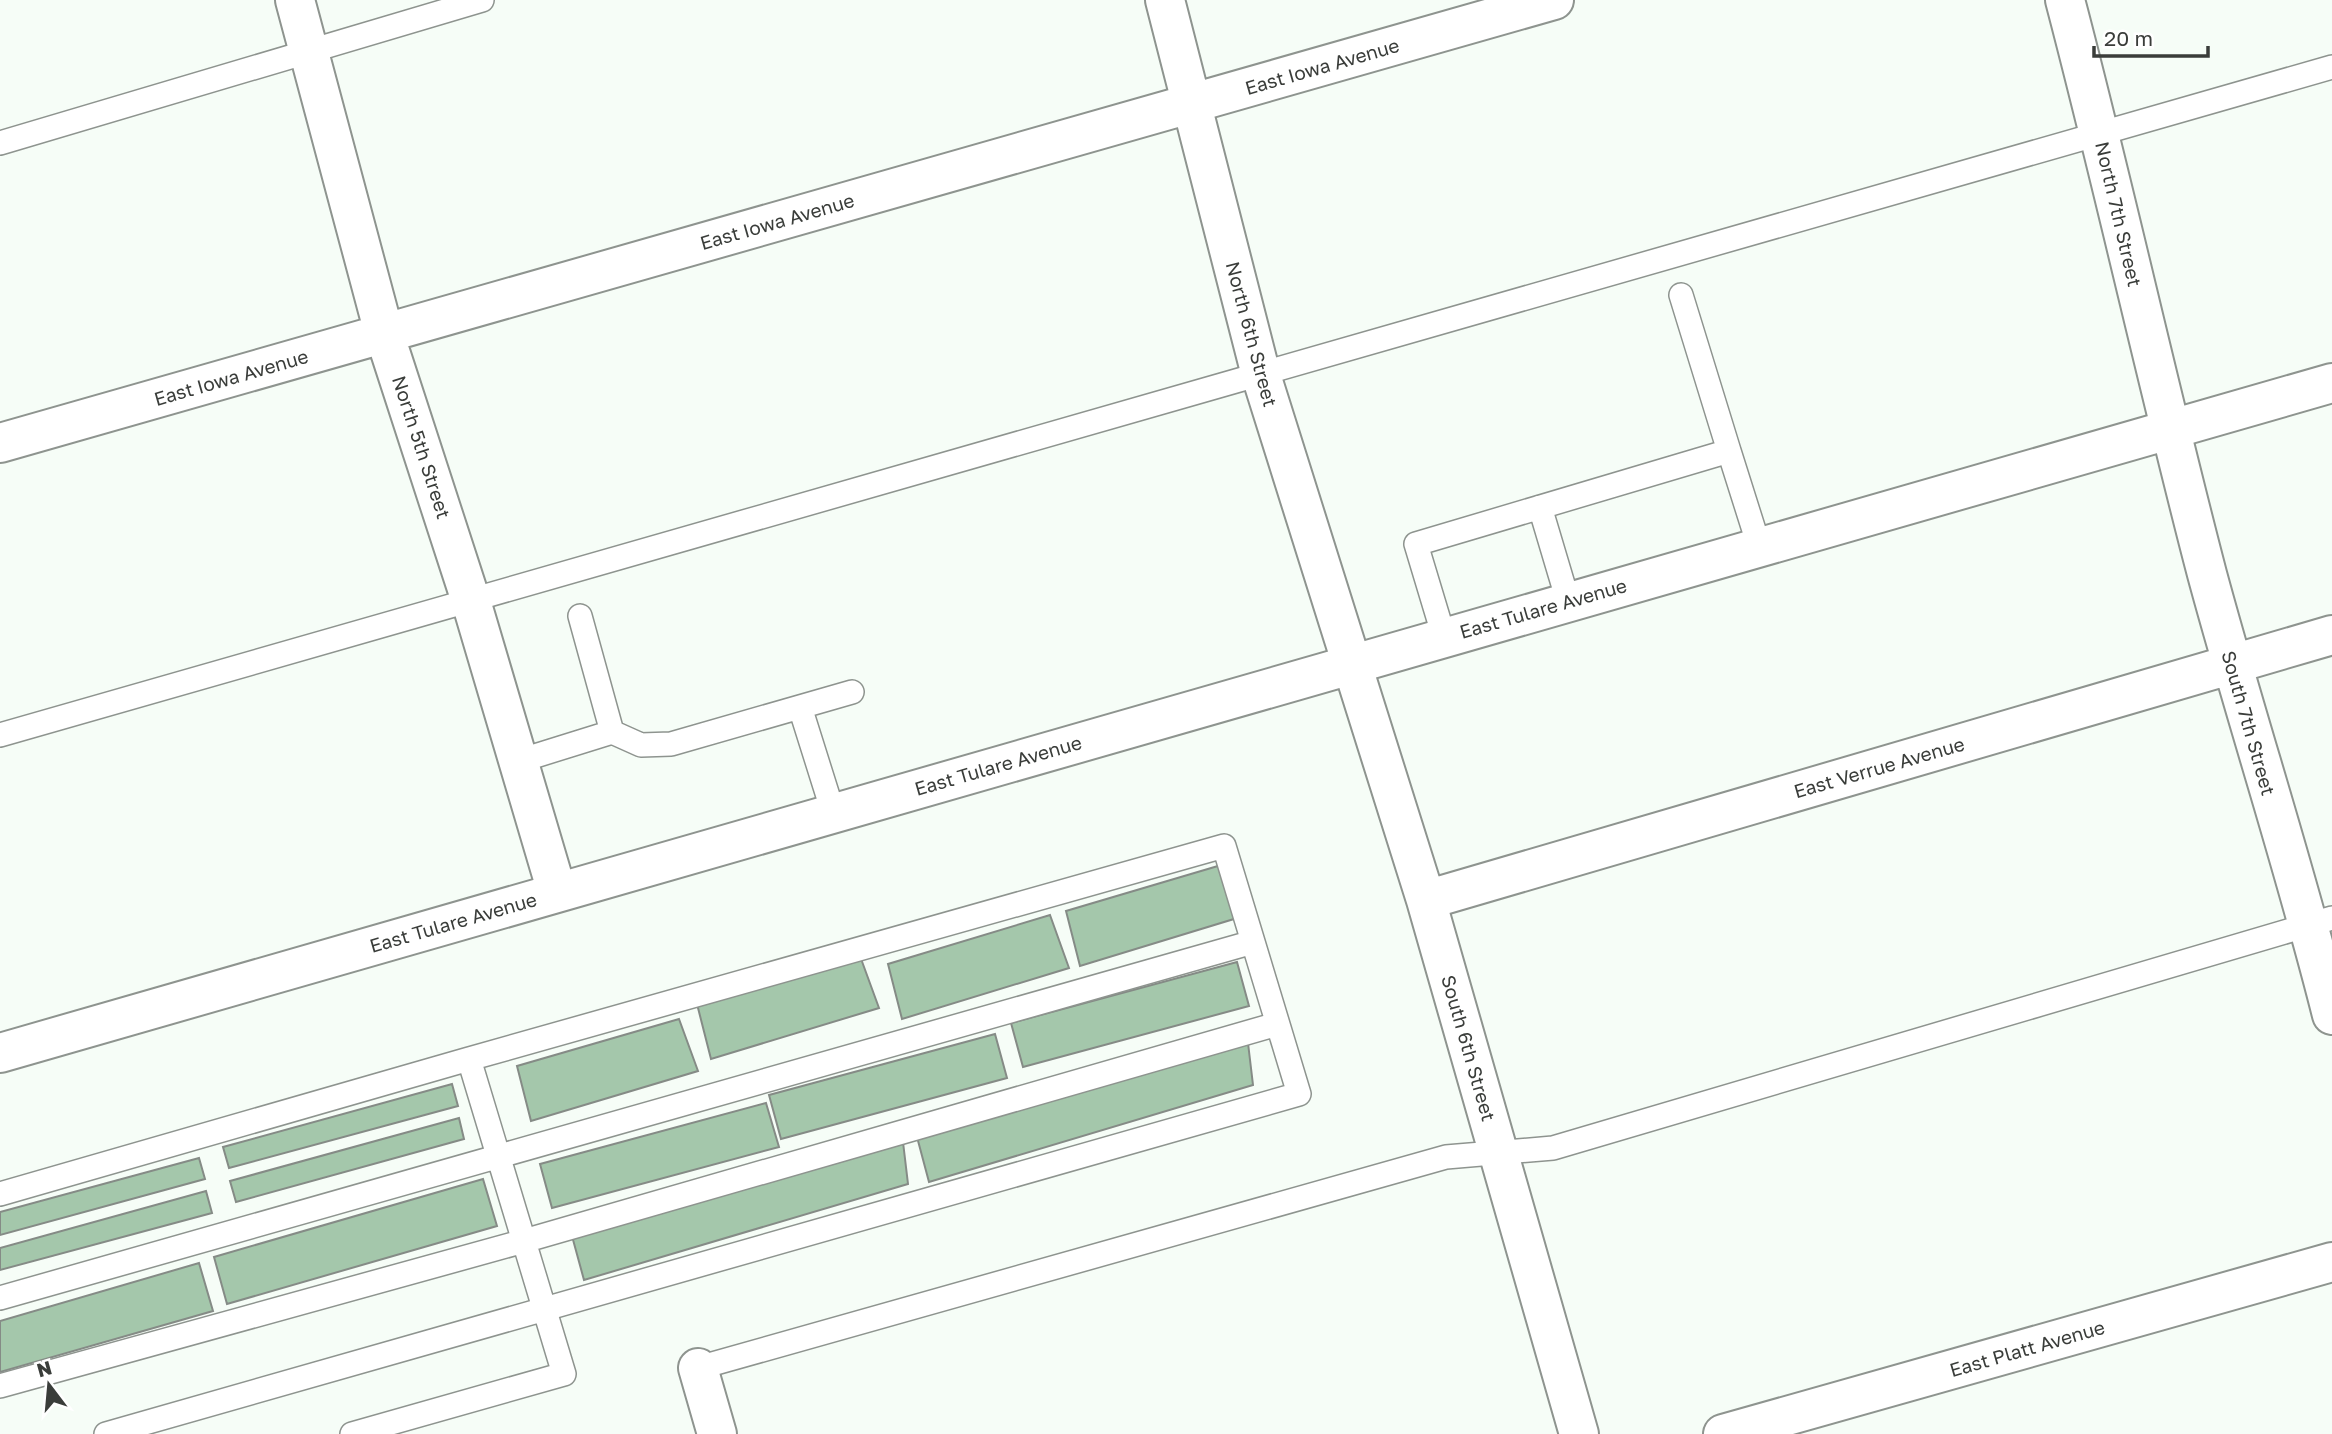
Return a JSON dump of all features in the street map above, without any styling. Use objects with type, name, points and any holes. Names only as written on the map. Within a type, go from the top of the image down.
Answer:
[{"type":"street","name":"North 5th Street","points":[[295,0],[384,332],[471,601],[557,892]]},
{"type":"street","name":"North 6th Street","points":[[1165,0],[1261,375],[1353,663]]},
{"type":"street","name":"East Iowa Avenue","points":[[0,443],[1554,0]]},
{"type":"street","name":"North 7th Street","points":[[2065,0],[2100,133],[2169,429]]},
{"type":"street","name":"East Tulare Avenue","points":[[0,1053],[2332,383]]},
{"type":"street","name":"South 7th Street","points":[[2169,429],[2231,664],[2321,921],[2332,1016]]},
{"type":"street","name":"East Verrue Avenue","points":[[1426,900],[2332,635]]},
{"type":"street","name":"South 6th Street","points":[[1353,663],[1426,900],[1579,1434]]},
{"type":"street","name":"East Platt Avenue","points":[[1723,1434],[2332,1262]]},
{"type":"street","points":[[698,1368],[710,1432]]},
{"type":"lane","points":[[0,143],[482,0]]},
{"type":"lane","points":[[0,735],[2332,67]]},
{"type":"lane","points":[[1681,295],[1759,546]]},
{"type":"lane","points":[[1444,637],[1416,544],[1729,451]]},
{"type":"lane","points":[[1540,507],[1568,601]]},
{"type":"lane","points":[[580,616],[612,732]]},
{"type":"lane","points":[[519,761],[612,732],[641,745],[671,744],[852,692]]},
{"type":"lane","points":[[800,707],[833,812]]},
{"type":"lane","points":[[0,1194],[1224,846],[1299,1094],[106,1434]]},
{"type":"lane","points":[[698,1368],[1446,1157],[1553,1148],[2321,921]]},
{"type":"lane","points":[[0,1298],[1253,942]]},
{"type":"lane","points":[[0,1386],[524,1241],[1278,1024]]},
{"type":"lane","points":[[352,1434],[564,1374],[469,1059]]},
{"type":"building","points":[[1228,863],[1247,915],[1080,966],[1066,911]]},
{"type":"building","points":[[1050,915],[1069,968],[902,1019],[888,964]]},
{"type":"building","points":[[860,956],[879,1008],[711,1059],[697,1004]]},
{"type":"building","points":[[1237,962],[1249,1006],[1023,1067],[1011,1023]]},
{"type":"building","points":[[679,1019],[698,1071],[531,1121],[517,1066]]},
{"type":"building","points":[[995,1034],[1007,1078],[781,1139],[769,1095]]},
{"type":"building","points":[[1248,1043],[1253,1085],[929,1182],[917,1137]]},
{"type":"building","points":[[452,1084],[458,1106],[229,1168],[223,1147]]},
{"type":"building","points":[[766,1103],[779,1147],[552,1208],[540,1164]]},
{"type":"building","points":[[459,1118],[464,1139],[236,1202],[230,1181]]},
{"type":"building","points":[[903,1142],[908,1184],[584,1280],[572,1236]]},
{"type":"building","points":[[199,1158],[205,1179],[0,1235],[0,1212]]},
{"type":"building","points":[[483,1179],[497,1226],[227,1304],[214,1257]]},
{"type":"building","points":[[206,1191],[212,1213],[0,1270],[0,1248]]},
{"type":"building","points":[[199,1263],[213,1311],[0,1372],[0,1321]]}]
